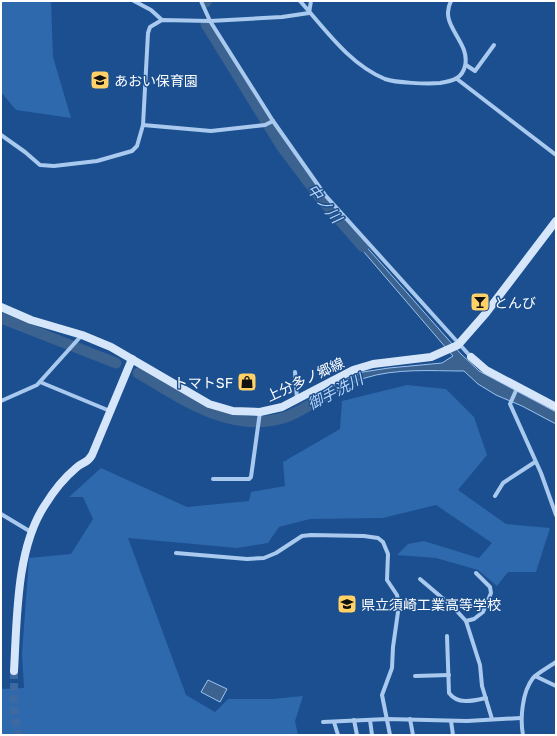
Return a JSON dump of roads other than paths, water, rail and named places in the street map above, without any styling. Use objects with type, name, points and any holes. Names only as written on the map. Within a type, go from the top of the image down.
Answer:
[{"type":"main road","name":"上分多ノ郷線","points":[[1,307],[79,338],[111,347],[209,404],[233,412],[259,415],[297,399],[338,377],[360,368],[373,364],[418,360],[446,352],[456,346],[486,313],[556,221]]},
{"type":"main road","points":[[471,357],[486,370],[517,389],[556,406]]},
{"type":"main road","points":[[14,670],[22,567],[25,548],[31,532],[50,498],[76,467],[89,460],[132,359]]},
{"type":"street","points":[[134,1],[151,10],[162,20]]},
{"type":"street","points":[[201,1],[210,21],[272,122],[325,195],[456,346],[471,357]]},
{"type":"street","points":[[300,1],[345,53],[384,78],[418,83],[439,83],[457,79],[461,77],[466,65],[462,46],[448,22],[448,8],[451,1]]},
{"type":"street","points":[[309,13],[311,1]]},
{"type":"street","points":[[1,135],[40,165],[54,166],[97,161],[126,154],[137,146],[143,125],[149,30],[153,25],[162,20],[210,21],[282,17],[309,13]]},
{"type":"street","points":[[466,65],[475,71],[494,45]]},
{"type":"street","points":[[457,79],[556,155]]},
{"type":"street","points":[[143,125],[211,130],[265,125],[272,122]]},
{"type":"street","points":[[1,401],[35,387],[79,338]]},
{"type":"street","points":[[295,372],[297,399]]},
{"type":"street","points":[[40,382],[110,411]]},
{"type":"street","points":[[517,389],[510,404],[556,515]]},
{"type":"street","points":[[213,480],[249,479],[251,477],[259,415]]},
{"type":"street","points":[[495,496],[503,483],[535,462]]},
{"type":"street","points":[[1,514],[31,532]]},
{"type":"street","points":[[176,553],[247,559],[264,558],[276,553],[302,536],[312,535],[364,536],[378,538],[383,542],[388,554],[387,580],[396,595],[399,605],[393,647],[392,668],[382,695],[390,735]]},
{"type":"street","points":[[466,621],[474,619],[483,612],[491,593],[490,587],[476,573]]},
{"type":"street","points":[[420,579],[458,611],[466,621],[480,665],[482,686],[492,719]]},
{"type":"street","points":[[447,636],[449,693],[453,698],[466,701],[486,698]]},
{"type":"street","points":[[523,735],[521,718],[525,698],[531,682],[535,676],[556,662]]},
{"type":"street","points":[[415,676],[449,675]]},
{"type":"street","points":[[535,676],[556,686]]},
{"type":"street","points":[[323,722],[387,719],[451,721],[521,718]]},
{"type":"street","points":[[354,720],[357,735]]},
{"type":"street","points":[[370,720],[372,735]]},
{"type":"street","points":[[410,720],[413,735]]},
{"type":"street","points":[[451,721],[453,735]]},
{"type":"street","points":[[334,722],[338,735]]},
{"type":"water","points":[[356,235],[461,354],[479,371],[556,412],[556,424],[522,406],[496,395],[478,384],[464,371],[402,371],[377,375],[353,382],[321,401],[317,395],[338,383],[363,372],[442,363],[453,356],[352,238]]},
{"type":"water","points":[[208,680],[227,689],[220,702],[201,692]]},
{"type":"waterway","name":"中ノ川","points":[[206,24],[282,147],[321,199],[363,247]]},
{"type":"waterway","name":"御手洗川","points":[[1,318],[116,363]]},
{"type":"waterway","name":"御手洗川","points":[[138,373],[208,412],[227,418],[246,421],[266,421],[292,415],[331,391]]},
{"type":"tunnel","points":[[14,671],[14,713],[18,735]]},
{"type":"place","name":"あおい保育園","points":[[100,80]]},
{"type":"place","name":"とんび","points":[[480,302]]},
{"type":"place","name":"トマトSF","points":[[247,382]]},
{"type":"place","name":"県立須崎工業高等学校","points":[[347,604]]}]
